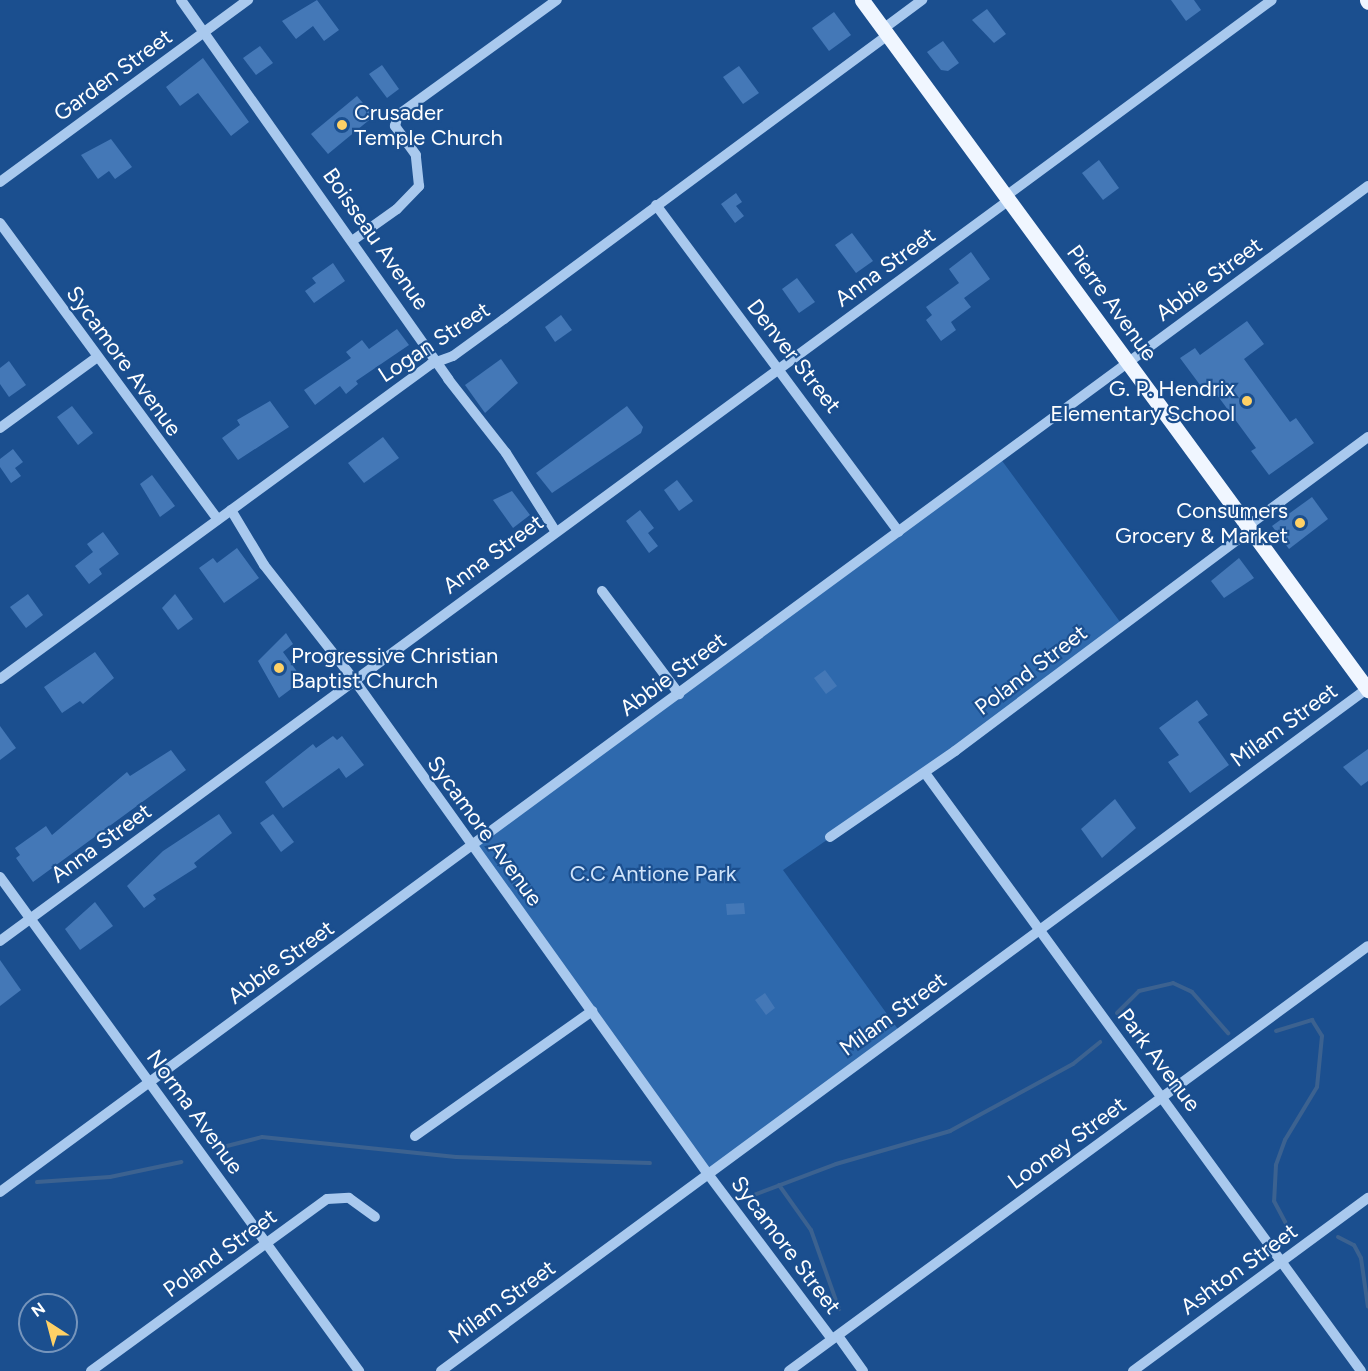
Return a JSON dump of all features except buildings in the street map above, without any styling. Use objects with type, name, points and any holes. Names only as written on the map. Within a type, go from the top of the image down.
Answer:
[{"type":"main road","name":"Pierre Avenue","points":[[862,0],[1368,689]]},
{"type":"street","name":"Boisseau Avenue","points":[[181,0],[556,532]]},
{"type":"street","name":"Garden Street","points":[[0,182],[248,0]]},
{"type":"street","points":[[352,241],[419,186],[416,154],[395,126],[398,115],[557,0]]},
{"type":"street","name":"Logan Street","points":[[0,679],[438,362],[504,319],[886,32],[922,0]]},
{"type":"street","name":"Anna Street","points":[[0,941],[778,369],[1272,0]]},
{"type":"street","name":"Abbie Street","points":[[0,1192],[1368,186]]},
{"type":"street","name":"Denver Street","points":[[656,206],[898,532]]},
{"type":"street","name":"Sycamore Avenue","points":[[0,224],[96,358],[218,520]]},
{"type":"street","points":[[0,428],[96,358]]},
{"type":"street","name":"Poland Street","points":[[830,837],[926,773],[1368,437]]},
{"type":"street","name":"Sycamore Avenue","points":[[231,510],[264,565],[355,681],[708,1174]]},
{"type":"street","points":[[602,591],[679,694]]},
{"type":"street","name":"Milam Street","points":[[441,1371],[1368,689]]},
{"type":"street","name":"Park Avenue","points":[[926,773],[1361,1371]]},
{"type":"street","name":"Norma Avenue","points":[[0,877],[359,1371]]},
{"type":"street","name":"Looney Street","points":[[789,1371],[1368,946]]},
{"type":"street","points":[[415,1136],[592,1011]]},
{"type":"street","name":"Sycamore Street","points":[[708,1174],[863,1371]]},
{"type":"street","name":"Poland Street","points":[[91,1371],[327,1199],[349,1198],[375,1217]]},
{"type":"street","name":"Ashton Street","points":[[1132,1371],[1368,1198]]},
{"type":"green space","name":"C.C Antione Park","points":[[1000,458],[1123,626],[925,773],[783,870],[900,1032],[708,1174],[472,845]]},
{"type":"waterway","points":[[1117,1013],[1139,991],[1173,983],[1192,992],[1228,1033]]},
{"type":"waterway","points":[[1276,1031],[1312,1020],[1322,1036],[1317,1087],[1285,1140],[1276,1165],[1274,1201],[1289,1229]]},
{"type":"waterway","points":[[746,1198],[836,1164],[950,1131],[1073,1064],[1100,1042]]},
{"type":"waterway","points":[[219,1148],[262,1137],[456,1157],[650,1163]]},
{"type":"waterway","points":[[37,1182],[110,1177],[181,1162]]},
{"type":"waterway","points":[[779,1185],[811,1230],[839,1309]]},
{"type":"waterway","points":[[1338,1237],[1354,1245],[1361,1258],[1368,1307]]},
{"type":"place","name":"Crusader Temple Church","points":[[342,125]]},
{"type":"place","name":"G. P. Hendrix Elementary School","points":[[1247,401]]},
{"type":"place","name":"Consumers Grocery & Market","points":[[1300,523]]},
{"type":"place","name":"Progressive Christian Baptist Church","points":[[279,668]]}]
